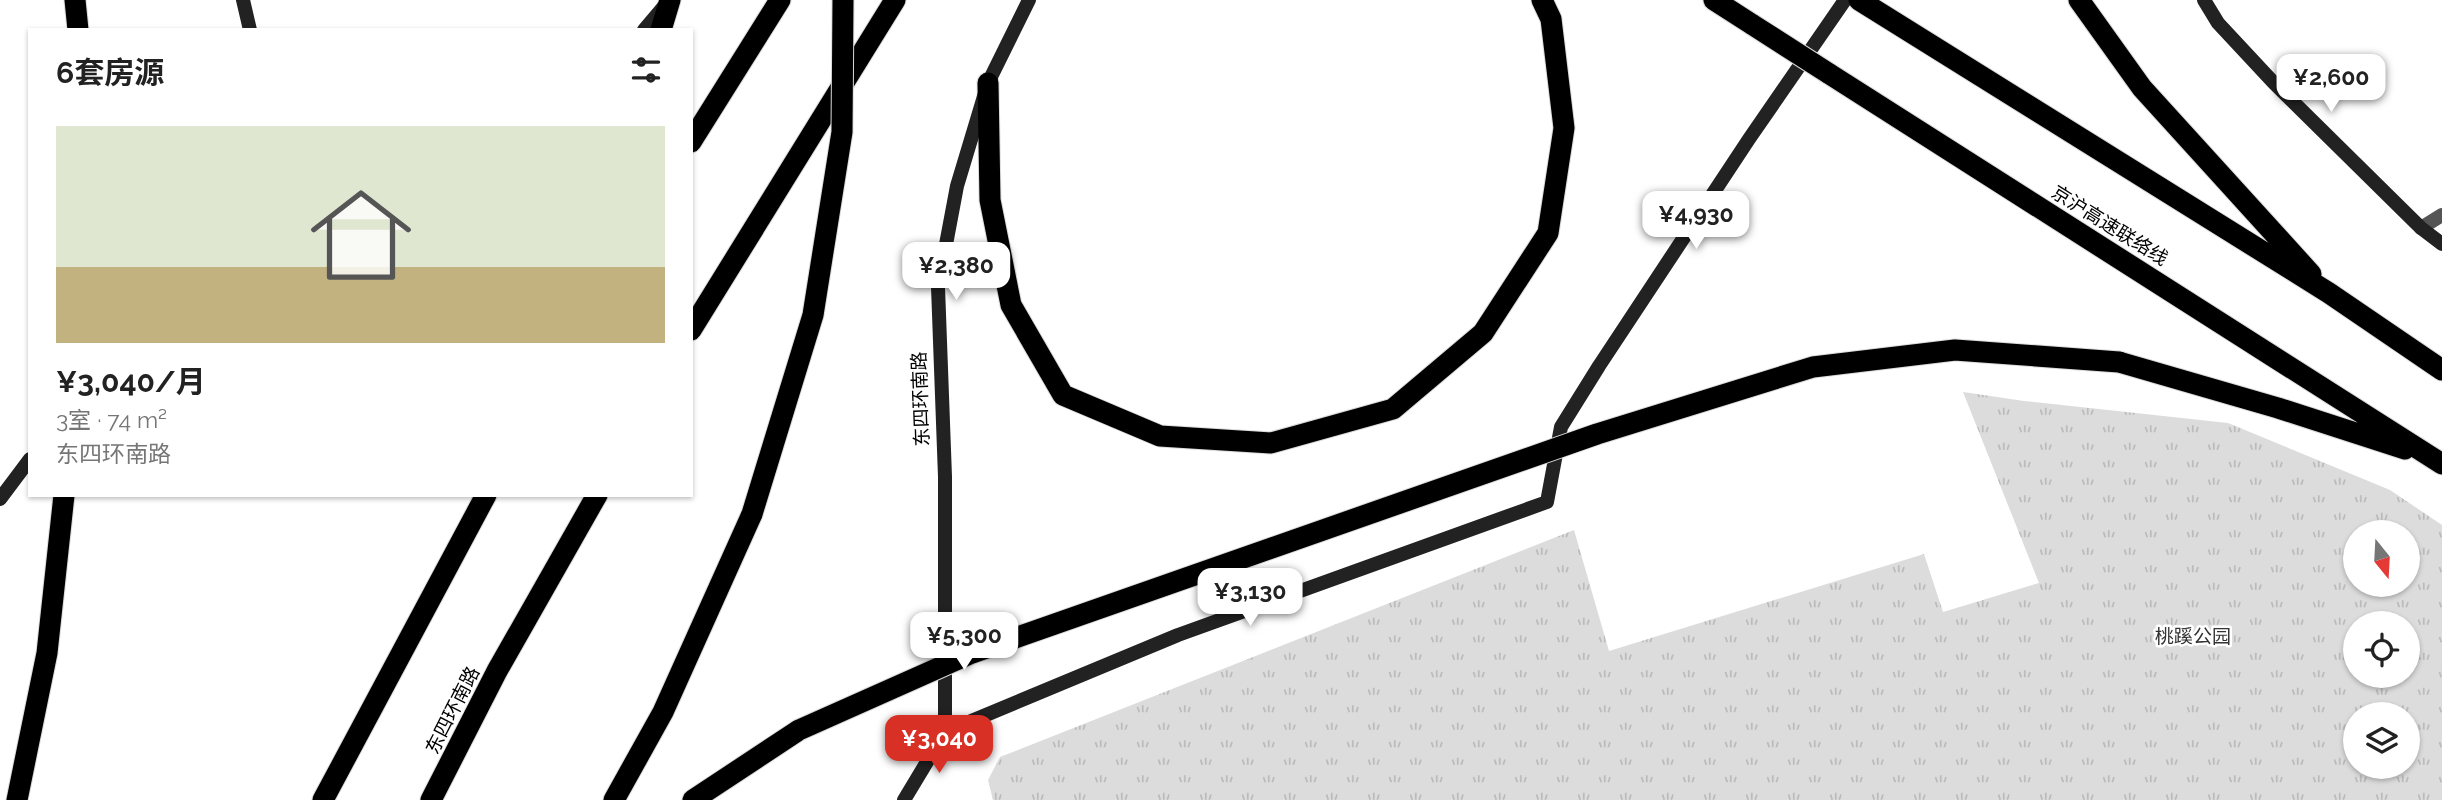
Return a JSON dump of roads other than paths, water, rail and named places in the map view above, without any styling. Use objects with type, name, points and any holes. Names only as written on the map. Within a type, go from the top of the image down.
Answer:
[{"type":"highway","points":[[75,0],[78,28]]},
{"type":"highway","points":[[662,28],[669,0]]},
{"type":"highway","points":[[693,139],[780,0]]},
{"type":"highway","points":[[614,800],[663,712],[752,514],[813,315],[842,132],[843,0]]},
{"type":"highway","points":[[693,327],[895,0]]},
{"type":"highway","points":[[988,83],[990,200],[1011,304],[1063,396],[1160,436],[1271,443],[1393,409],[1483,333],[1548,233],[1564,128],[1551,19],[1542,0]]},
{"type":"highway","name":"京沪高速联络线","points":[[1714,0],[2437,461]]},
{"type":"highway","points":[[2079,0],[2142,88],[2329,293]]},
{"type":"highway","points":[[1856,1],[2329,293],[2442,370]]},
{"type":"highway","points":[[693,800],[799,730],[972,653],[1597,434],[1813,366],[1955,350],[2119,362],[2278,408],[2437,461]]},
{"type":"highway","points":[[17,800],[47,653],[64,497]]},
{"type":"highway","points":[[323,800],[485,497]]},
{"type":"highway","name":"东四环南路","points":[[431,800],[497,671],[596,497]]},
{"type":"street","points":[[243,0],[250,28]]},
{"type":"street","points":[[646,28],[669,0]]},
{"type":"street","name":"东四环南路","points":[[945,732],[945,477],[938,287],[957,186],[988,83],[1029,0]]},
{"type":"street","points":[[2204,0],[2218,23],[2273,82],[2421,228],[2442,244]]},
{"type":"street","points":[[904,800],[945,732],[1178,635],[1547,502],[1562,427],[1599,366],[1689,230],[1856,1]]},
{"type":"street","points":[[2421,228],[2442,215]]},
{"type":"street","points":[[0,499],[28,462]]},
{"type":"park label","name":"桃蹊公园","points":[[2193,636]]}]
